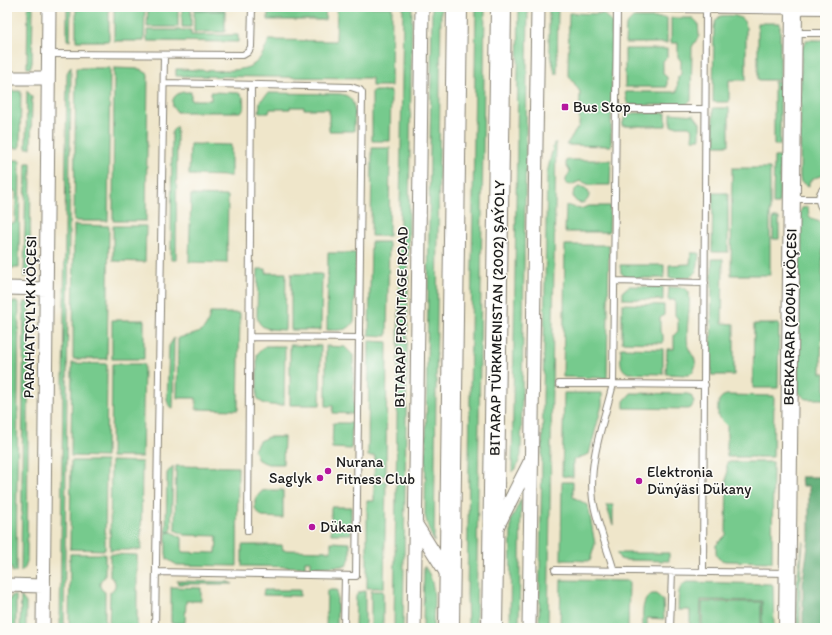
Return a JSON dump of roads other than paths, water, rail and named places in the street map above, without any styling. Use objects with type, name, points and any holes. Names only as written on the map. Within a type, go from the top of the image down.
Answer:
[{"type":"main road","points":[[449,628],[457,7]]},
{"type":"main road","name":"BITARAP TÜRKMENISTAN (2002) ŞAÝOLY","points":[[492,628],[501,7]]},
{"type":"street","name":"PARAHATÇYLYK KÖÇESI","points":[[43,628],[49,7]]},
{"type":"street","name":"BITARAP FRONTAGE ROAD","points":[[414,628],[422,7]]},
{"type":"street","points":[[529,628],[538,7]]},
{"type":"street","name":"BERKARAR (2004) KÖÇESI","points":[[787,628],[794,9]]},
{"type":"street","points":[[7,78],[48,78]]},
{"type":"street","points":[[7,288],[46,289]]},
{"type":"street","points":[[494,532],[532,458]]},
{"type":"street","points":[[415,523],[449,577]]},
{"type":"street","points":[[7,585],[43,586]]},
{"type":"lane","points":[[48,54],[243,55],[248,52],[251,47],[252,7]]},
{"type":"lane","points":[[590,8],[794,9],[825,11]]},
{"type":"lane","points":[[614,571],[596,512],[593,494],[594,459],[613,384],[617,8]]},
{"type":"lane","points":[[703,572],[706,8]]},
{"type":"lane","points":[[793,33],[825,33]]},
{"type":"lane","points":[[155,628],[164,55]]},
{"type":"lane","points":[[156,572],[356,576],[360,338],[362,93],[360,90],[351,87],[164,84]]},
{"type":"lane","points":[[248,531],[251,85]]},
{"type":"lane","points":[[615,109],[706,109]]},
{"type":"lane","points":[[825,187],[820,193],[819,199],[820,205],[825,212]]},
{"type":"lane","points":[[791,199],[819,199]]},
{"type":"lane","points":[[614,281],[705,283]]},
{"type":"lane","points":[[250,337],[360,338]]},
{"type":"lane","points":[[559,384],[705,385]]},
{"type":"lane","points":[[555,570],[787,573]]},
{"type":"lane","points":[[670,628],[672,572]]},
{"type":"lane","points":[[344,628],[345,576]]},
{"type":"place","name":"Bus Stop","points":[[565,107]]},
{"type":"place","name":"Nurana Fitness Club","points":[[328,471]]},
{"type":"place","name":"Saglyk","points":[[320,478]]},
{"type":"place","name":"Elektronia Dünýäsi Dükany","points":[[639,481]]},
{"type":"place","name":"Dükan","points":[[312,527]]}]
